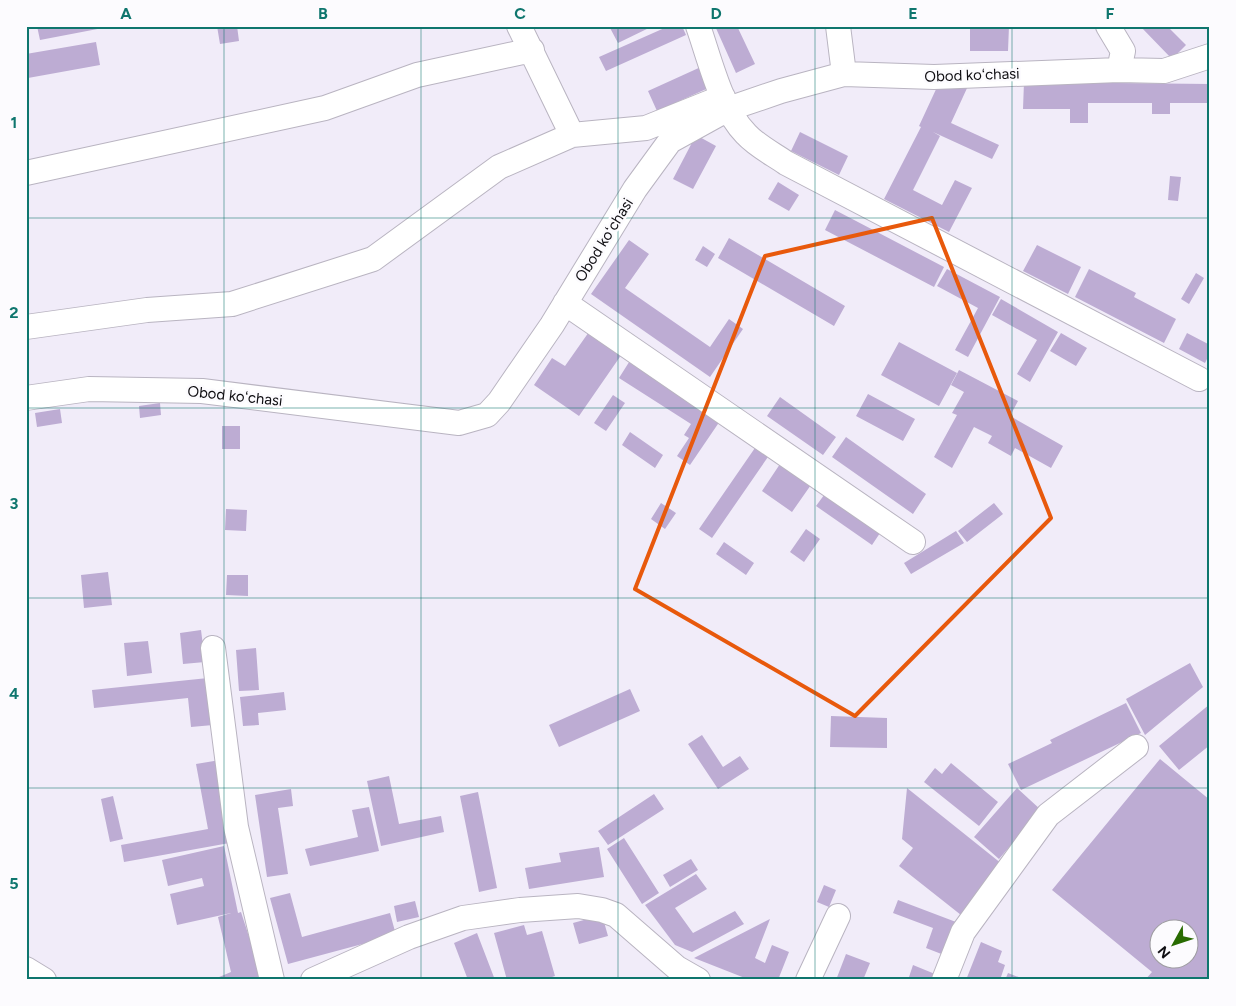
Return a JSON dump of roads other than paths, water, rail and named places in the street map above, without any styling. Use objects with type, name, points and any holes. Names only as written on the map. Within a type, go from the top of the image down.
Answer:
[{"type":"street","points":[[519,26],[572,135]]},
{"type":"street","points":[[698,26],[725,103],[745,134],[786,163],[1199,379]]},
{"type":"street","points":[[838,26],[844,74]]},
{"type":"street","points":[[1108,26],[1123,51],[1119,70]]},
{"type":"street","points":[[26,173],[325,108],[416,75],[532,50]]},
{"type":"street","name":"Obod koʻchasi","points":[[26,398],[90,389],[202,391],[459,422],[487,415],[499,402],[565,302],[635,188],[670,141],[725,103],[781,91],[844,74],[934,77],[1119,70],[1164,71],[1210,56]]},
{"type":"street","points":[[26,327],[147,310],[232,304],[373,259],[499,167],[572,135],[646,128],[725,103]]},
{"type":"street","points":[[565,302],[913,542]]},
{"type":"street","points":[[213,648],[236,827],[272,980]]},
{"type":"street","points":[[944,980],[963,932],[1048,815],[1136,748]]},
{"type":"street","points":[[313,980],[339,974],[409,937],[463,918],[520,910],[578,906],[602,910],[616,915],[677,968],[698,980]]},
{"type":"street","points":[[808,980],[838,916]]},
{"type":"street","points":[[656,951],[667,980]]},
{"type":"street","points":[[26,969],[44,980]]}]
